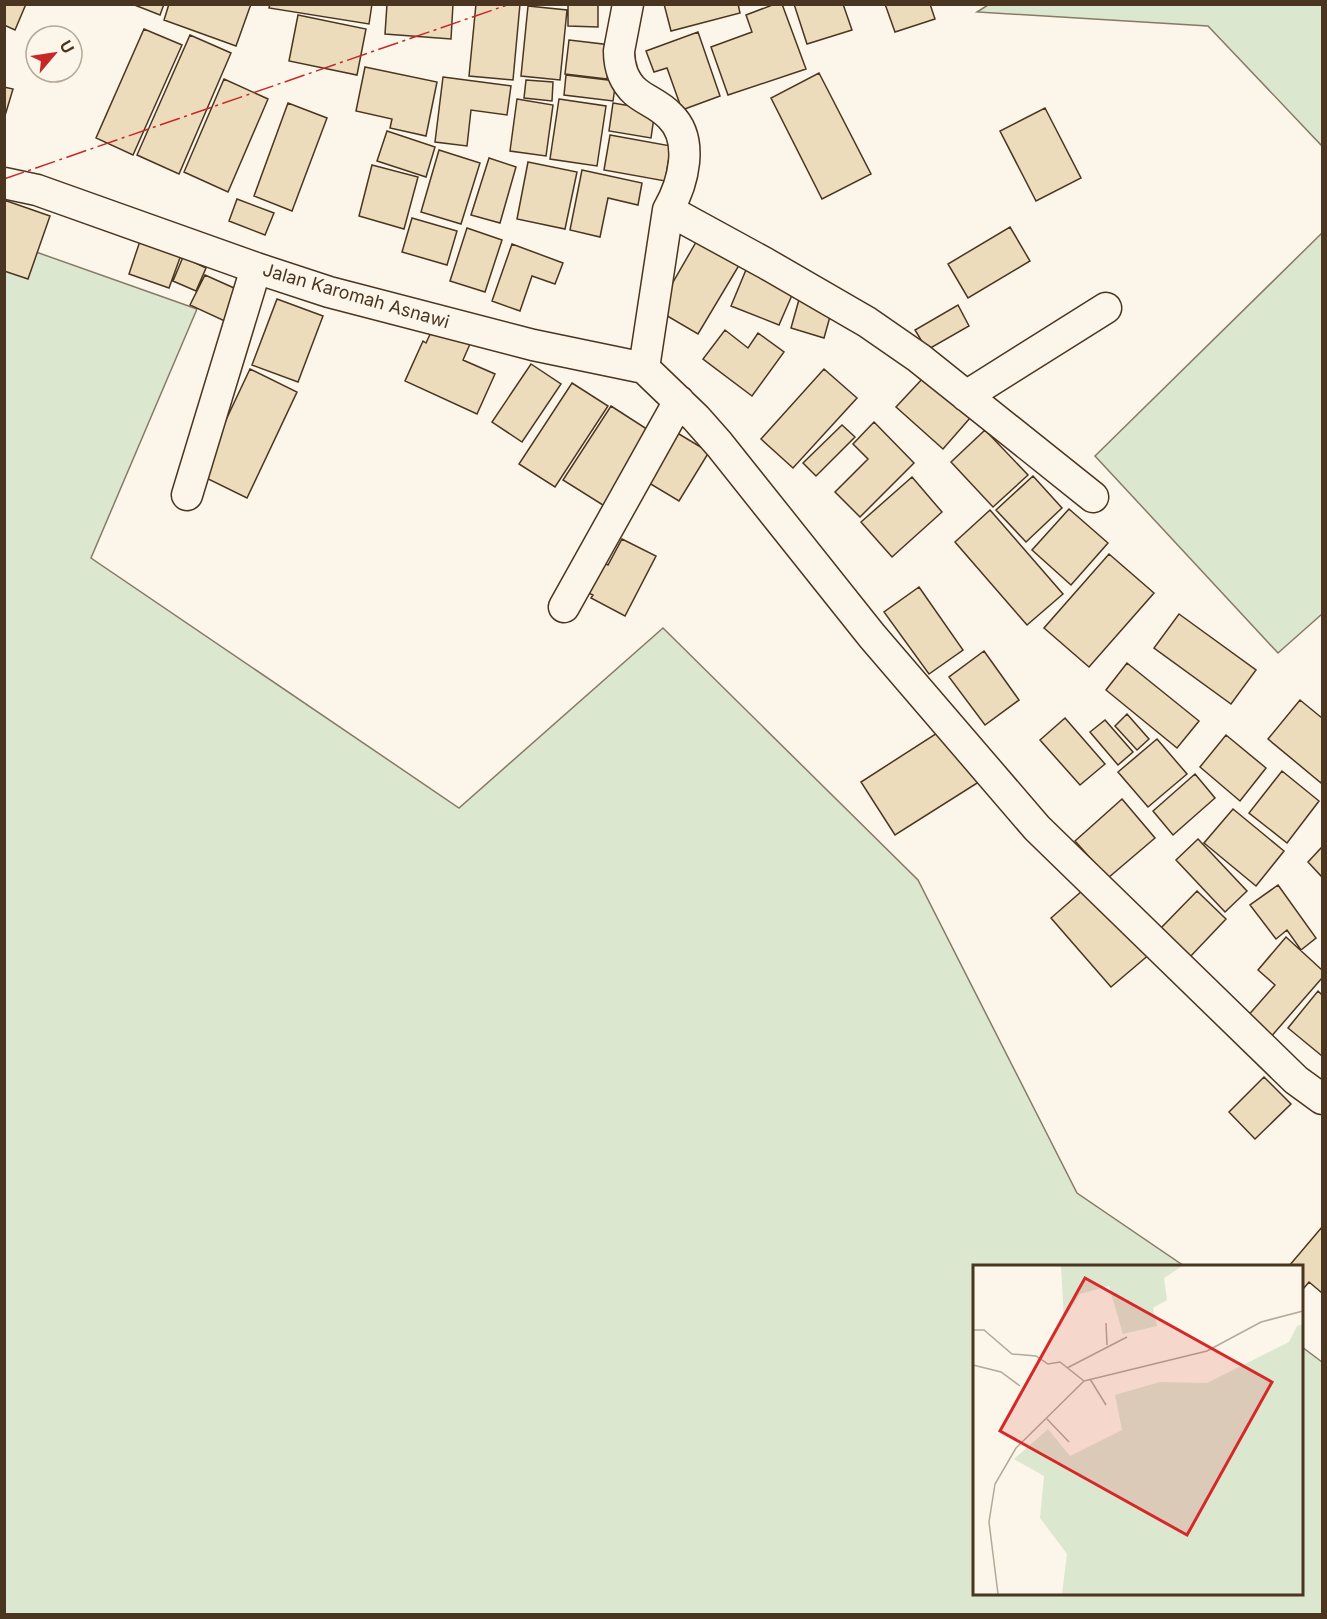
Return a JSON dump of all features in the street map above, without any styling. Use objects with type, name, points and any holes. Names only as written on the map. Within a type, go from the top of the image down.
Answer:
[{"type":"street","points":[[628,4],[618,59],[629,88],[670,115],[685,145],[681,181],[668,210],[644,368],[719,444],[872,636],[1037,828],[1296,1080],[1323,1099]]},
{"type":"street","name":"Jalan Karomah Asnawi","points":[[4,183],[37,190],[329,292],[533,345],[644,368]]},
{"type":"street","points":[[668,210],[867,322],[919,358],[1093,497]]},
{"type":"street","points":[[187,495],[256,268]]},
{"type":"street","points":[[966,396],[1106,308]]},
{"type":"street","points":[[564,607],[679,401]]},
{"type":"green space","points":[[988,5],[1322,5],[1322,146],[1208,26],[977,12]]},
{"type":"green space","points":[[1322,233],[1322,614],[1278,653],[1095,456]]},
{"type":"green space","points":[[5,241],[197,309],[91,558],[459,808],[663,628],[918,880],[1077,1193],[1183,1265],[973,1265],[973,1595],[1303,1595],[1303,1348],[1322,1362],[1322,1614],[5,1614]]},
{"type":"building","points":[[4,4],[26,4],[15,30],[4,25]]},
{"type":"building","points":[[132,4],[164,4],[160,15]]},
{"type":"building","points":[[169,4],[251,4],[236,46],[164,20]]},
{"type":"building","points":[[270,4],[372,4],[369,24],[269,8]]},
{"type":"building","points":[[387,4],[453,4],[451,39],[385,34]]},
{"type":"building","points":[[476,4],[520,4],[513,80],[469,76]]},
{"type":"building","points":[[568,4],[598,4],[598,27],[568,26]]},
{"type":"building","points":[[664,4],[738,4],[740,13],[671,31]]},
{"type":"building","points":[[775,4],[782,4],[806,69],[728,95],[711,47],[752,32],[746,15]]},
{"type":"building","points":[[794,4],[843,4],[852,30],[807,44]]},
{"type":"building","points":[[885,4],[930,4],[935,19],[895,32]]},
{"type":"building","points":[[528,6],[567,10],[560,80],[521,76]]},
{"type":"building","points":[[298,15],[366,29],[357,75],[289,61]]},
{"type":"building","points":[[144,29],[182,45],[133,155],[96,138]]},
{"type":"building","points":[[698,32],[720,96],[682,110],[667,68],[654,72],[646,51]]},
{"type":"building","points":[[190,35],[231,53],[179,174],[137,155]]},
{"type":"building","points":[[569,40],[611,45],[607,79],[565,74]]},
{"type":"building","points":[[365,67],[437,82],[426,136],[390,128],[392,119],[356,111]]},
{"type":"building","points":[[819,73],[871,174],[822,199],[771,98]]},
{"type":"building","points":[[566,75],[616,81],[613,101],[564,95]]},
{"type":"building","points":[[443,77],[511,86],[507,115],[471,110],[467,146],[435,142]]},
{"type":"building","points":[[224,79],[268,99],[228,192],[184,172]]},
{"type":"building","points":[[526,80],[553,82],[552,101],[524,98]]},
{"type":"building","points":[[4,87],[13,89],[4,119]]},
{"type":"building","points":[[517,99],[553,105],[546,156],[510,151]]},
{"type":"building","points":[[559,99],[606,106],[597,166],[550,159]]},
{"type":"building","points":[[288,103],[327,118],[292,211],[254,196]]},
{"type":"building","points":[[613,103],[655,110],[651,138],[609,131]]},
{"type":"building","points":[[1045,108],[1081,178],[1036,201],[1000,131]]},
{"type":"building","points":[[387,131],[435,147],[426,177],[377,161]]},
{"type":"building","points":[[610,135],[671,146],[665,181],[604,170]]},
{"type":"building","points":[[439,150],[480,163],[461,224],[421,212]]},
{"type":"building","points":[[489,158],[516,167],[500,223],[471,215]]},
{"type":"building","points":[[528,162],[577,172],[565,229],[517,219]]},
{"type":"building","points":[[372,165],[418,177],[404,229],[359,216]]},
{"type":"building","points":[[582,170],[642,183],[638,205],[608,198],[600,237],[570,230]]},
{"type":"building","points":[[237,199],[274,213],[265,235],[229,221]]},
{"type":"building","points":[[4,200],[50,216],[28,279],[4,271]]},
{"type":"building","points":[[412,218],[457,231],[447,265],[402,252]]},
{"type":"building","points":[[1010,227],[1030,261],[968,298],[948,264]]},
{"type":"building","points":[[467,228],[502,240],[485,292],[450,281]]},
{"type":"building","points":[[699,237],[741,262],[698,334],[657,310]]},
{"type":"building","points":[[140,241],[181,255],[169,288],[129,274]]},
{"type":"building","points":[[512,244],[563,263],[555,284],[532,276],[520,311],[492,301]]},
{"type":"building","points":[[183,257],[206,268],[196,291],[173,281]]},
{"type":"building","points":[[748,265],[796,286],[779,325],[731,306]]},
{"type":"building","points":[[205,275],[243,292],[229,323],[190,305]]},
{"type":"building","points":[[800,296],[833,306],[824,338],[791,328]]},
{"type":"building","points":[[277,299],[323,316],[298,382],[252,365]]},
{"type":"building","points":[[958,305],[969,326],[927,350],[915,330]]},
{"type":"building","points":[[433,328],[470,344],[463,360],[495,374],[477,414],[405,381],[423,341],[426,343]]},
{"type":"building","points":[[725,330],[748,348],[758,333],[784,352],[752,396],[703,359]]},
{"type":"building","points":[[531,364],[561,384],[522,442],[492,422]]},
{"type":"building","points":[[250,369],[297,392],[247,498],[200,475]]},
{"type":"building","points":[[824,369],[857,398],[793,468],[761,439]]},
{"type":"building","points":[[924,377],[970,418],[943,449],[896,407]]},
{"type":"building","points":[[572,383],[608,406],[555,487],[519,464]]},
{"type":"building","points":[[611,406],[653,433],[606,507],[563,480]]},
{"type":"building","points":[[874,422],[914,463],[860,517],[835,492],[868,459],[853,444]]},
{"type":"building","points":[[842,425],[855,437],[816,476],[803,463]]},
{"type":"building","points":[[669,428],[709,452],[679,501],[639,477]]},
{"type":"building","points":[[985,430],[1028,475],[993,507],[951,462]]},
{"type":"building","points":[[1033,476],[1062,508],[1026,542],[996,510]]},
{"type":"building","points":[[912,477],[942,512],[892,557],[861,522]]},
{"type":"building","points":[[1069,509],[1108,543],[1071,585],[1032,550]]},
{"type":"building","points":[[990,510],[1063,594],[1027,625],[955,542]]},
{"type":"building","points":[[622,539],[656,556],[625,616],[591,598],[593,595],[580,589],[596,559],[608,565]]},
{"type":"building","points":[[1109,554],[1154,593],[1089,667],[1044,628]]},
{"type":"building","points":[[919,587],[963,650],[929,674],[884,612]]},
{"type":"building","points":[[1179,614],[1256,670],[1231,704],[1154,648]]},
{"type":"building","points":[[984,651],[1019,700],[985,725],[949,677]]},
{"type":"building","points":[[1127,663],[1199,721],[1177,748],[1106,690]]},
{"type":"building","points":[[1300,700],[1322,718],[1321,783],[1268,739]]},
{"type":"building","points":[[1127,714],[1149,739],[1137,750],[1115,726]]},
{"type":"building","points":[[1065,718],[1105,764],[1080,785],[1040,740]]},
{"type":"building","points":[[1105,720],[1133,752],[1118,765],[1090,732]]},
{"type":"building","points":[[948,726],[982,780],[895,835],[861,782]]},
{"type":"building","points":[[1226,735],[1266,768],[1240,801],[1200,767]]},
{"type":"building","points":[[1157,739],[1187,774],[1148,807],[1118,772]]},
{"type":"building","points":[[1282,771],[1319,801],[1287,843],[1249,813]]},
{"type":"building","points":[[1195,774],[1215,798],[1173,835],[1153,811]]},
{"type":"building","points":[[1122,799],[1155,838],[1108,878],[1075,841]]},
{"type":"building","points":[[1233,809],[1284,851],[1256,886],[1204,843]]},
{"type":"building","points":[[1198,839],[1247,891],[1225,912],[1176,860]]},
{"type":"building","points":[[1322,847],[1322,877],[1308,862]]},
{"type":"building","points":[[1090,884],[1151,953],[1111,987],[1051,918]]},
{"type":"building","points":[[1278,885],[1316,938],[1301,950],[1287,930],[1276,939],[1250,905]]},
{"type":"building","points":[[1197,891],[1226,919],[1189,958],[1160,929]]},
{"type":"building","points":[[1286,937],[1322,970],[1322,978],[1269,1039],[1246,1018],[1275,985],[1258,970]]},
{"type":"building","points":[[1318,991],[1322,995],[1322,1056],[1288,1028]]},
{"type":"building","points":[[1264,1077],[1291,1104],[1255,1139],[1229,1112]]},
{"type":"building","points":[[1322,1227],[1322,1293],[1309,1282],[1303,1289],[1303,1265],[1290,1265]]},
{"type":"power","points":[[4,179],[510,4]]}]
